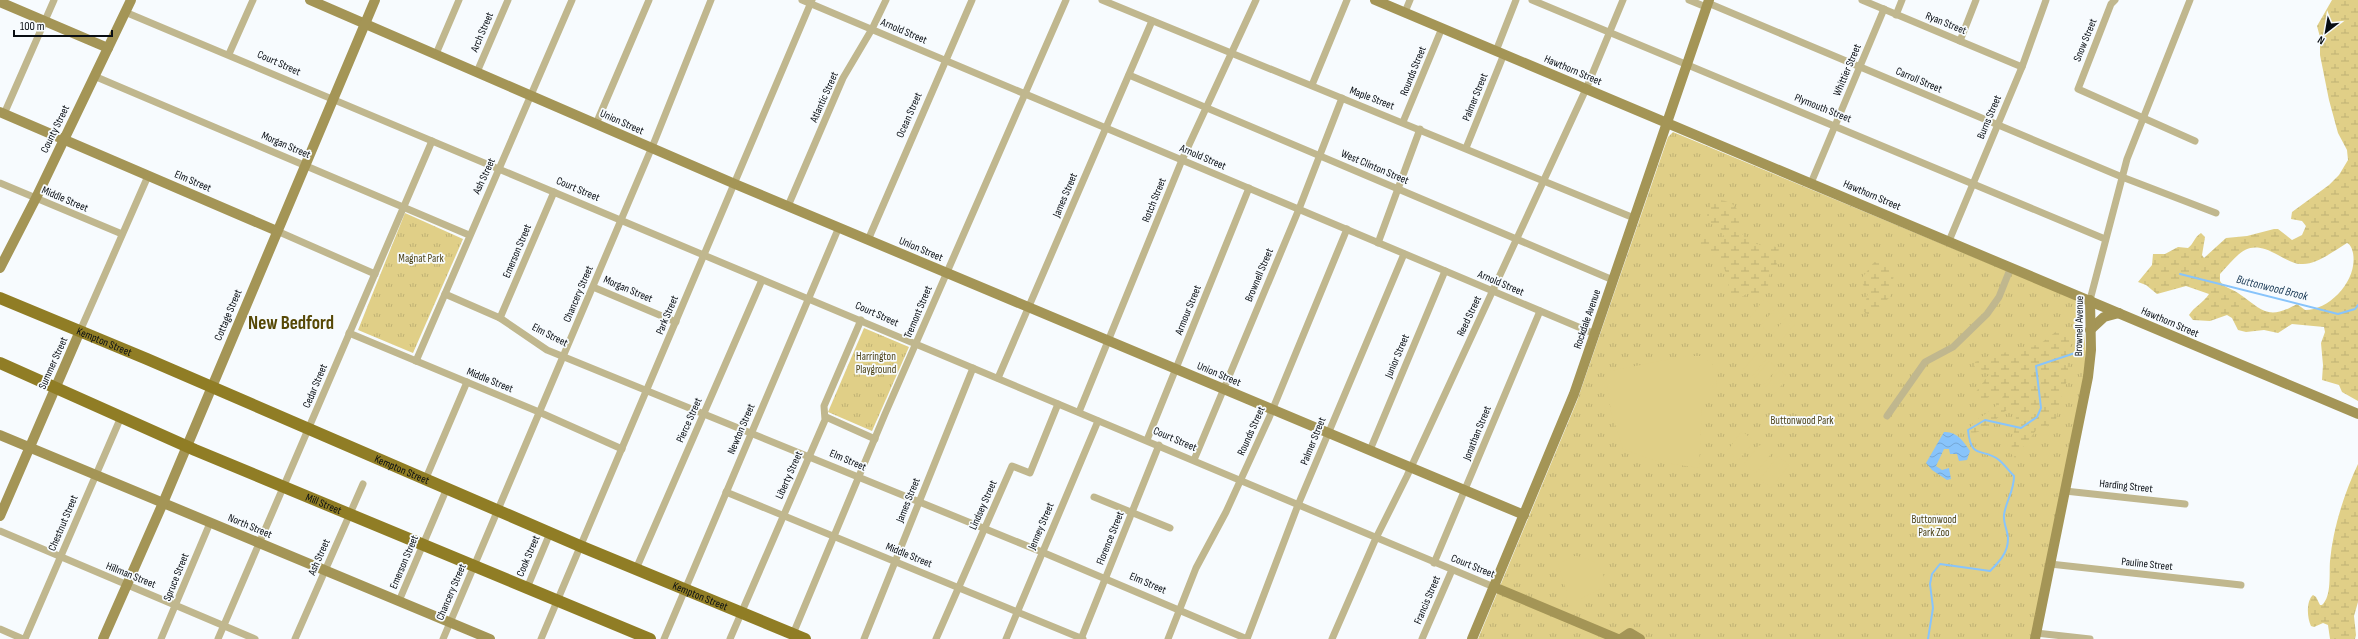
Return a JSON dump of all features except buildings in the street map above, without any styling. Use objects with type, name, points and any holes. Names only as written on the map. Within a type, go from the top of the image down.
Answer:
[{"type":"main road","name":"County Street","points":[[0,268],[36,198],[131,0]]},
{"type":"main road","name":"Union Street","points":[[310,0],[734,184],[1524,515]]},
{"type":"main road","name":"Cottage Street","points":[[103,639],[163,503],[304,165],[375,0]]},
{"type":"main road","name":"Hawthorn Street","points":[[1376,0],[2358,414]]},
{"type":"main road","points":[[0,2],[108,48]]},
{"type":"main road","name":"Rockdale Avenue","points":[[1472,639],[1571,402],[1708,4]]},
{"type":"main road","name":"Elm Street","points":[[2,113],[277,231]]},
{"type":"main road","name":"Kempton Street","points":[[0,298],[212,386],[580,546],[805,639]]},
{"type":"main road","name":"Brownell Avenue","points":[[2035,636],[2088,377],[2090,300]]},
{"type":"main road","points":[[2090,330],[2104,317],[2119,313]]},
{"type":"main road","name":"Summer Street","points":[[0,516],[80,331]]},
{"type":"main road","name":"Mill Street","points":[[0,363],[186,446],[650,639]]},
{"type":"main road","name":"North Street","points":[[0,435],[490,639]]},
{"type":"main road","name":"Court Street","points":[[1494,587],[1619,639]]},
{"type":"main road","points":[[1619,639],[1630,633],[1640,639]]},
{"type":"street","points":[[2,113],[54,0]]},
{"type":"street","points":[[229,54],[253,0]]},
{"type":"street","points":[[436,54],[459,0]]},
{"type":"street","name":"Arch Street","points":[[477,72],[508,0]]},
{"type":"street","name":"Ash Street","points":[[416,361],[469,235],[499,170],[572,0]]},
{"type":"street","points":[[596,124],[648,0]]},
{"type":"street","name":"Chancery Street","points":[[444,639],[497,510],[652,149],[711,0]]},
{"type":"street","name":"Arnold Street","points":[[802,0],[811,2],[1025,94],[1595,334]]},
{"type":"street","name":"Atlantic Street","points":[[788,206],[843,78],[872,29],[886,0]]},
{"type":"street","name":"Ocean Street","points":[[868,240],[972,0]]},
{"type":"street","name":"Tremont Street","points":[[793,634],[875,439],[1066,0]]},
{"type":"street","name":"Maple Street","points":[[1102,0],[1403,122],[1543,182],[1634,218]]},
{"type":"street","name":"Rotch Street","points":[[1079,412],[1182,160],[1208,109],[1256,0]]},
{"type":"street","points":[[1312,85],[1347,0]]},
{"type":"street","points":[[1405,12],[1410,0]]},
{"type":"street","name":"Palmer Street","points":[[1466,148],[1500,52],[1516,0]]},
{"type":"street","name":"Plymouth Street","points":[[1532,0],[1836,125],[2105,239]]},
{"type":"street","name":"Reed Street","points":[[1332,639],[1376,538],[1586,89],[1623,0]]},
{"type":"street","name":"Carroll Street","points":[[1689,0],[1708,4],[2122,177],[2216,213]]},
{"type":"street","name":"Ryan Street","points":[[1862,0],[2022,67]]},
{"type":"street","points":[[1896,15],[1902,0]]},
{"type":"street","points":[[1960,41],[1976,0]]},
{"type":"street","name":"Burns Street","points":[[1949,241],[2022,67],[2046,0]]},
{"type":"street","name":"Snow Street","points":[[2115,0],[2111,4],[2078,88],[2143,118]]},
{"type":"street","name":"Brownell Avenue","points":[[2090,300],[2122,177],[2143,118],[2190,0]]},
{"type":"street","name":"Park Street","points":[[541,639],[811,2]]},
{"type":"street","name":"Whittier Street","points":[[1811,183],[1884,9]]},
{"type":"street","name":"Court Street","points":[[125,12],[229,54],[332,100],[704,254],[762,280],[861,320],[1098,421],[1159,445],[1434,563],[1494,587]]},
{"type":"street","name":"James Street","points":[[998,378],[1152,21]]},
{"type":"street","name":"Rounds Street","points":[[1403,122],[1442,28]]},
{"type":"street","name":"West Clinton Street","points":[[1129,75],[1319,154],[1516,240],[1613,280]]},
{"type":"street","name":"Morgan Street","points":[[94,76],[469,235]]},
{"type":"street","name":"Brownell Street","points":[[1194,460],[1299,209],[1319,154],[1342,98]]},
{"type":"street","points":[[2143,118],[2195,141]]},
{"type":"street","points":[[1378,243],[1420,129]]},
{"type":"street","name":"Cedar Street","points":[[218,639],[432,141]]},
{"type":"street","name":"Summer Street","points":[[80,331],[148,176]]},
{"type":"street","name":"Middle Street","points":[[0,183],[122,234]]},
{"type":"street","name":"Armour Street","points":[[1147,440],[1249,188]]},
{"type":"street","name":"Emerson Street","points":[[500,318],[554,192]]},
{"type":"street","name":"Newton Street","points":[[664,639],[839,227]]},
{"type":"street","name":"Rounds Street","points":[[1168,639],[1196,568],[1241,481],[1273,410],[1347,229]]},
{"type":"street","name":"Elm Street","points":[[277,231],[375,274]]},
{"type":"street","name":"Palmer Street","points":[[1247,639],[1298,505],[1404,254]]},
{"type":"street","points":[[1886,416],[1925,362],[1953,347],[1991,308],[2002,291],[2011,267]]},
{"type":"street","name":"Junior Street","points":[[1370,450],[1445,271]]},
{"type":"street","name":"Pierce Street","points":[[636,569],[762,280]]},
{"type":"street","name":"Morgan Street","points":[[593,287],[676,322]]},
{"type":"street","name":"Elm Street","points":[[445,294],[500,318],[537,344],[564,356],[985,528],[1247,639]]},
{"type":"street","name":"Jonathan Street","points":[[1434,563],[1540,311]]},
{"type":"street","name":"Liberty Street","points":[[730,639],[826,417],[824,406],[861,320]]},
{"type":"street","name":"Middle Street","points":[[349,333],[539,412],[622,449]]},
{"type":"street","name":"James Street","points":[[864,639],[973,368]]},
{"type":"street","points":[[426,478],[467,382]]},
{"type":"street","name":"Lindsey Street","points":[[936,639],[1012,466],[1030,473],[1058,404]]},
{"type":"street","name":"Chestnut Street","points":[[24,639],[121,416]]},
{"type":"street","points":[[826,417],[875,439]]},
{"type":"street","name":"Jenney Street","points":[[1006,639],[1098,421]]},
{"type":"street","name":"Florence Street","points":[[1082,639],[1159,445]]},
{"type":"street","name":"Ash Street","points":[[295,639],[363,484]]},
{"type":"street","name":"Emerson Street","points":[[399,601],[448,488]]},
{"type":"street","name":"Harding Street","points":[[2065,491],[2185,504]]},
{"type":"street","name":"Middle Street","points":[[726,492],[1082,639]]},
{"type":"street","points":[[1094,497],[1170,528]]},
{"type":"street","name":"Spruce Street","points":[[161,639],[210,523]]},
{"type":"street","name":"Hillman Street","points":[[0,531],[60,558],[255,639]]},
{"type":"street","name":"Cook Street","points":[[527,588],[550,533]]},
{"type":"street","name":"Pauline Street","points":[[2050,564],[2242,585]]},
{"type":"street","name":"Francis Street","points":[[1422,639],[1452,570]]},
{"type":"street","points":[[0,630],[24,639]]},
{"type":"street","points":[[2035,636],[2090,639]]},
{"type":"green space","points":[[2332,0],[2358,0],[2358,401],[2342,392],[2339,385],[2322,380],[2323,365],[2321,343],[2325,332],[2324,327],[2292,324],[2278,333],[2264,330],[2246,332],[2238,330],[2232,318],[2227,315],[2210,321],[2193,320],[2189,315],[2209,294],[2186,286],[2157,294],[2146,285],[2138,282],[2152,265],[2153,254],[2165,254],[2178,247],[2188,248],[2201,233],[2205,237],[2202,255],[2204,258],[2226,238],[2247,236],[2274,229],[2278,229],[2292,240],[2302,235],[2306,226],[2302,221],[2291,219],[2292,212],[2329,185],[2339,175],[2348,160],[2347,150],[2338,133],[2329,100],[2320,55],[2320,37],[2317,26]],"holes":[[[2347,243],[2353,252],[2353,263],[2347,283],[2332,299],[2324,305],[2314,309],[2305,310],[2297,304],[2279,312],[2266,311],[2225,286],[2220,281],[2220,274],[2244,250],[2259,248],[2267,250],[2293,263],[2303,264],[2315,262]]]},
{"type":"green space","name":"Buttonwood Park","points":[[1673,132],[2077,300],[2081,305],[2086,352],[2084,377],[2031,639],[1478,639],[1577,401],[1668,137]]},
{"type":"green space","points":[[1720,200],[1735,206],[1738,211],[1742,234],[1749,242],[1779,248],[1777,264],[1769,275],[1768,287],[1757,295],[1749,292],[1739,299],[1730,295],[1727,276],[1721,262],[1706,249],[1701,247],[1701,239],[1724,237],[1721,229],[1709,222],[1707,215],[1711,204]]},
{"type":"green space","name":"Magnat Park","points":[[405,213],[463,239],[413,353],[358,330]]},
{"type":"green space","points":[[1874,262],[1881,263],[1894,274],[1890,297],[1870,316],[1863,311],[1868,293],[1862,283],[1862,278]]},
{"type":"green space","points":[[1764,299],[1773,306],[1758,324],[1750,318]]},
{"type":"green space","points":[[1775,308],[1784,315],[1769,333],[1761,326]]},
{"type":"green space","points":[[1786,317],[1795,324],[1780,342],[1772,335]]},
{"type":"green space","name":"Harrington Playground","points":[[864,328],[909,347],[872,431],[828,412]]},
{"type":"green space","points":[[2058,330],[2067,333],[2071,342],[2067,362],[2069,376],[2062,393],[2056,419],[2051,426],[2037,429],[2015,458],[2011,453],[2016,421],[2016,409],[2014,406],[2008,409],[1981,431],[1975,433],[1968,432],[1970,427],[1996,406],[2003,396],[1998,392],[1982,401],[1976,399],[1975,393],[1990,373],[1975,367],[1975,362],[1986,357],[2040,344]]},
{"type":"green space","points":[[1758,352],[1766,359],[1752,377],[1743,370]]},
{"type":"green space","points":[[1686,356],[1702,356],[1718,369],[1716,387],[1702,408],[1699,468],[1659,462],[1623,449],[1611,412],[1605,372]]},
{"type":"green space","points":[[1769,361],[1777,368],[1763,386],[1754,379]]},
{"type":"green space","points":[[1780,370],[1788,377],[1774,395],[1765,388]]},
{"type":"green space","points":[[1742,431],[1754,441],[1739,460],[1727,451]]},
{"type":"green space","points":[[1759,445],[1771,454],[1756,473],[1744,464]]},
{"type":"green space","points":[[1778,456],[1789,465],[1771,488],[1760,479]]},
{"type":"green space","points":[[2358,464],[2358,602],[2354,616],[2356,635],[2355,639],[2330,639],[2328,625],[2323,623],[2314,627],[2311,626],[2308,614],[2308,605],[2313,595],[2316,597],[2320,605],[2322,605],[2327,596],[2329,590],[2331,549],[2336,524],[2348,487]]},
{"type":"green space","points":[[1575,556],[1588,559],[1601,569],[1605,587],[1576,601],[1572,606],[1566,604],[1567,593],[1558,564]]},
{"type":"water","points":[[1944,432],[1953,433],[1956,435],[1963,441],[1970,451],[1967,460],[1959,461],[1957,454],[1950,454],[1949,449],[1944,449],[1936,466],[1942,470],[1949,468],[1951,479],[1947,480],[1932,470],[1926,463]]},
{"type":"waterway","name":"Buttonwood Brook","points":[[2180,274],[2338,314],[2355,309],[2358,305]]},
{"type":"waterway","name":"Buttonwood Brook","points":[[1928,639],[1933,608],[1930,584],[1932,574],[1940,564],[1990,571],[2005,553],[2008,544],[2004,515],[2013,487],[2014,476],[1999,460],[1993,456],[1975,450],[1972,446],[1968,430],[1985,420],[2021,428],[2037,417],[2041,408],[2036,366],[2075,353]]},
{"type":"district","name":"New Bedford","points":[[291,323]]},
{"type":"park label","name":"Buttonwood Park Zoo","points":[[1934,525]]}]
